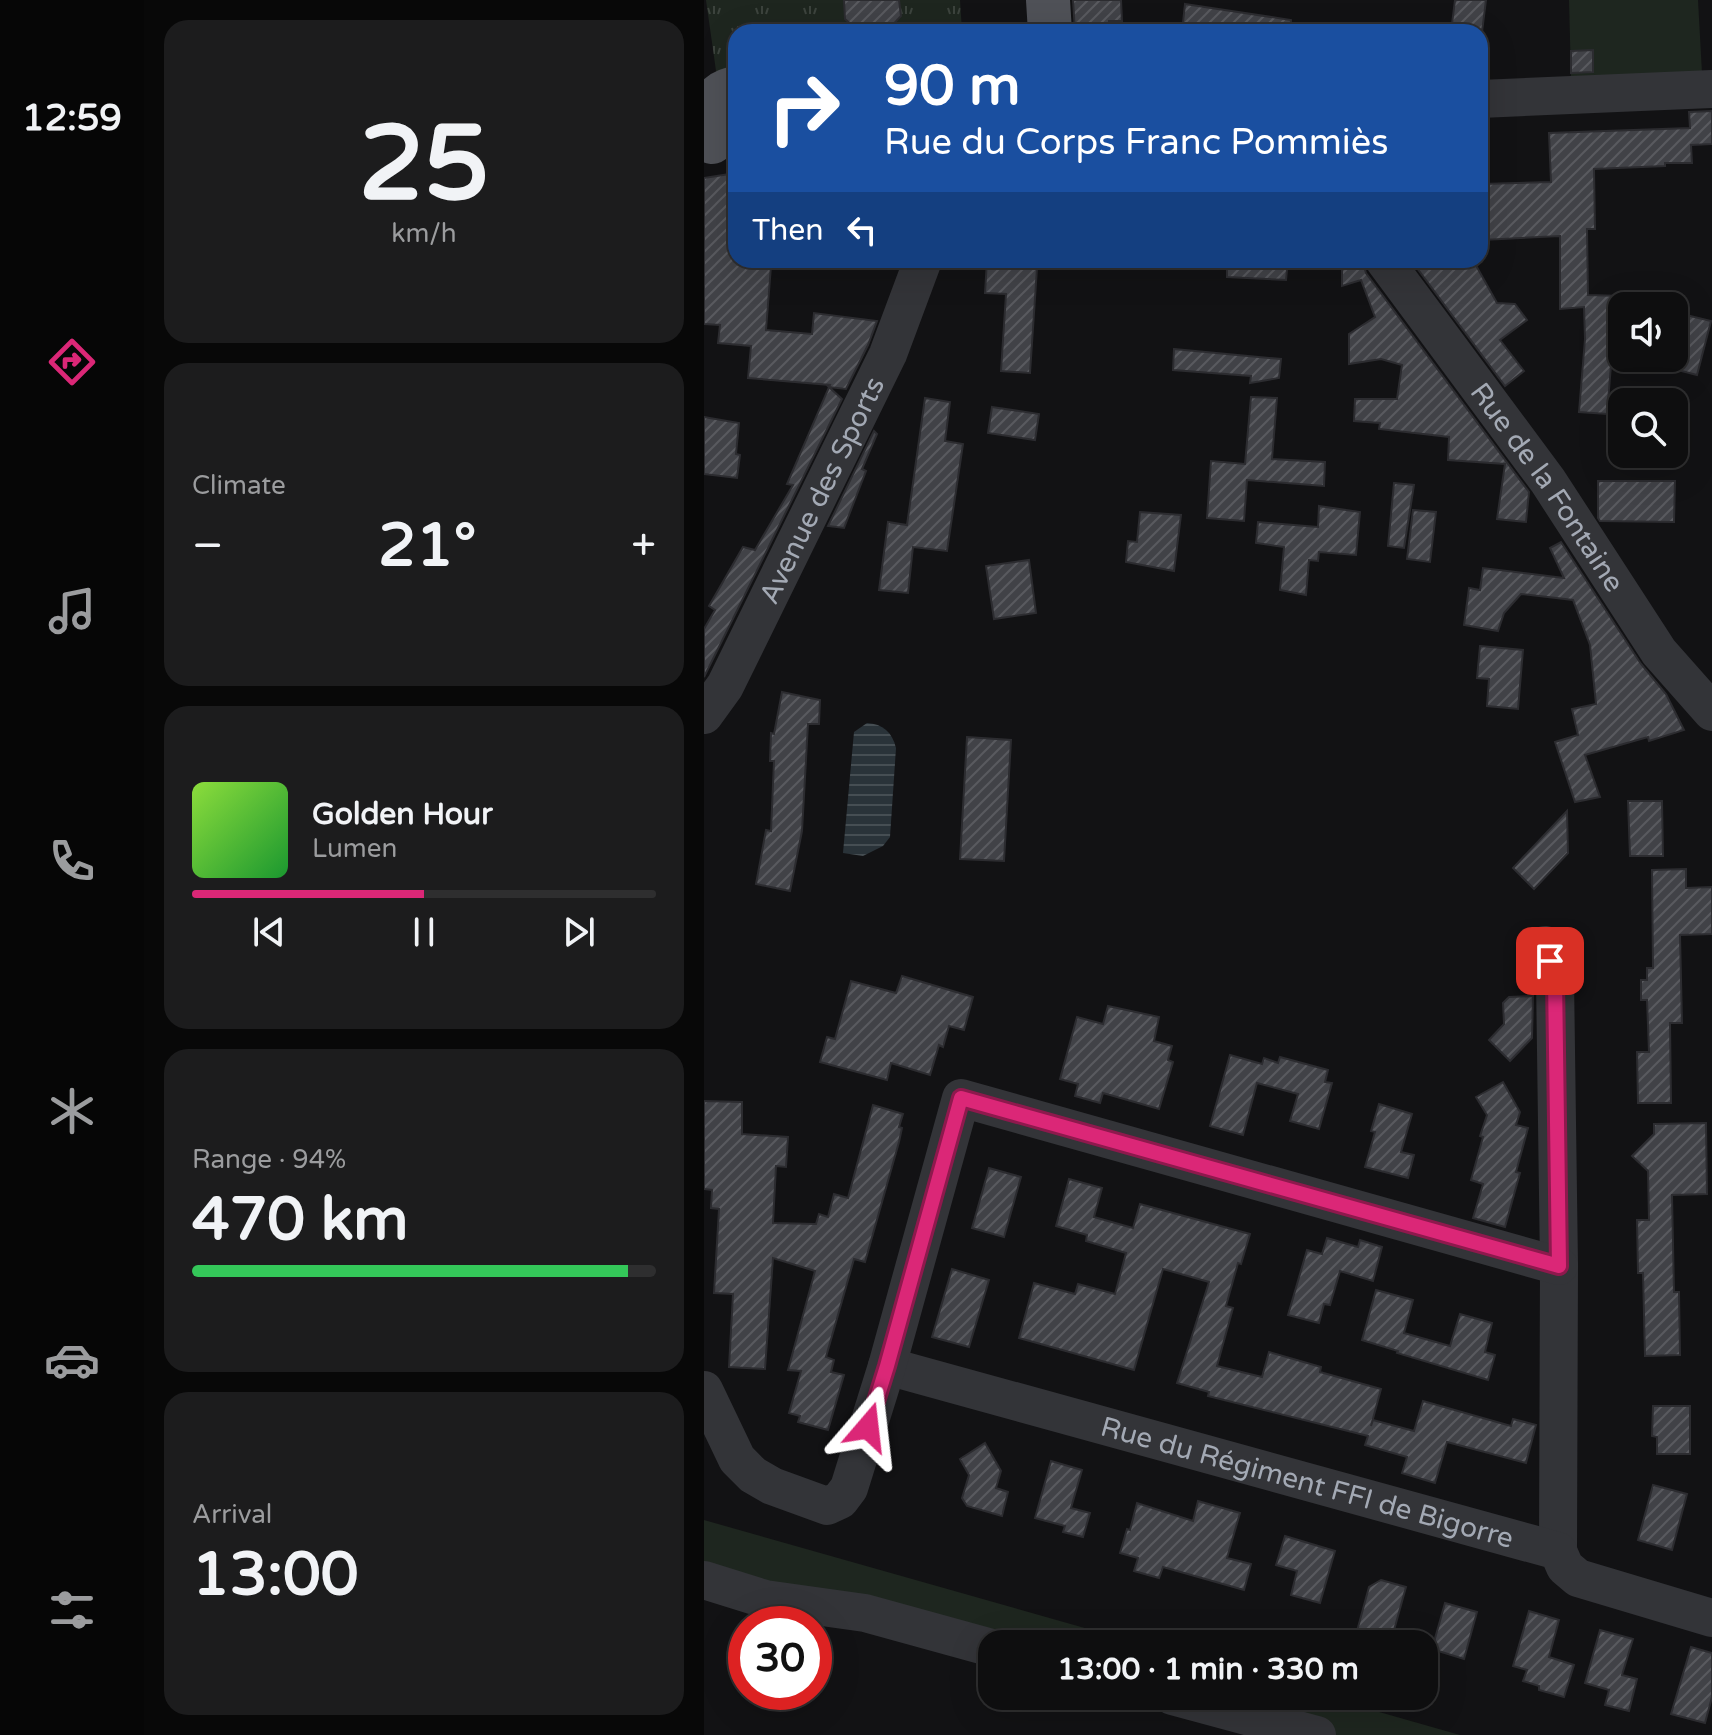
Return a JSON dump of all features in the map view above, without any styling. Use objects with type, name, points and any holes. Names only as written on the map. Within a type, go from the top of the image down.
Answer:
[{"type":"main road","points":[[1048,0],[1050,24]]},
{"type":"street","points":[[1488,99],[1712,89]]},
{"type":"street","name":"Avenue des Sports","points":[[704,715],[725,686],[888,354],[920,268]]},
{"type":"street","name":"Rue de la Fontaine","points":[[1390,268],[1548,481],[1659,652],[1712,712]]},
{"type":"street","points":[[1545,945],[1555,978],[1559,1266],[1558,1551],[1565,1567],[1578,1578],[1712,1618]]},
{"type":"street","points":[[704,1390],[737,1459],[753,1475],[772,1486],[827,1506],[840,1500],[849,1488],[887,1366],[961,1098],[1559,1266]]},
{"type":"street","name":"Rue du Régiment FFI de Bigorre","points":[[887,1366],[1558,1551]]},
{"type":"street","points":[[704,1580],[765,1599],[865,1613],[978,1644]]},
{"type":"street","points":[[1224,1710],[1317,1735]]},
{"type":"green space","points":[[706,0],[960,0],[962,24],[728,24],[728,119],[723,120]]},
{"type":"green space","points":[[1569,0],[1698,0],[1702,73],[1571,78]]},
{"type":"green space","points":[[704,1520],[1092,1630],[978,1630],[978,1641],[832,1614],[832,1606],[789,1606],[704,1590]]},
{"type":"green space","points":[[1194,1710],[1372,1710],[1460,1735],[1284,1735]]},
{"type":"shaded area","points":[[867,723],[886,730],[896,748],[890,837],[883,846],[863,856],[843,853],[854,732]]},
{"type":"building","points":[[844,0],[899,0],[901,16],[894,24],[851,24],[845,19]]},
{"type":"building","points":[[1073,0],[1121,0],[1122,21],[1074,24]]},
{"type":"building","points":[[1455,0],[1486,0],[1483,24],[1452,24]]},
{"type":"building","points":[[1185,4],[1291,20],[1291,24],[1183,24]]},
{"type":"building","points":[[1593,50],[1593,72],[1571,73],[1571,51]]},
{"type":"building","points":[[1712,111],[1712,144],[1691,145],[1692,163],[1594,169],[1595,229],[1587,229],[1588,295],[1608,296],[1608,372],[1610,372],[1607,414],[1579,412],[1585,339],[1584,307],[1560,309],[1560,236],[1488,240],[1488,184],[1551,182],[1549,133],[1690,128],[1689,112]]},
{"type":"building","points":[[728,174],[728,268],[771,268],[766,330],[812,334],[814,313],[877,321],[846,389],[748,378],[751,346],[718,343],[720,325],[704,324],[704,178]]},
{"type":"building","points":[[987,268],[1037,268],[1030,373],[1001,371],[1006,294],[985,293]]},
{"type":"building","points":[[1227,268],[1287,268],[1286,280],[1227,277]]},
{"type":"building","points":[[1342,268],[1364,268],[1529,492],[1526,522],[1497,519],[1505,464],[1448,460],[1449,437],[1379,429],[1380,423],[1354,421],[1355,399],[1397,399],[1402,365],[1381,359],[1349,364],[1349,334],[1375,317],[1361,280],[1342,286]]},
{"type":"building","points":[[1417,268],[1477,268],[1497,303],[1515,304],[1527,320],[1500,340],[1524,371],[1505,386]]},
{"type":"building","points":[[1688,315],[1711,321],[1697,375],[1685,372],[1688,372]]},
{"type":"building","points":[[1174,349],[1281,359],[1279,378],[1250,383],[1251,376],[1173,370]]},
{"type":"building","points":[[829,387],[842,399],[704,677],[704,629],[715,610],[709,606],[743,547],[755,550],[793,485],[787,484]]},
{"type":"building","points":[[1251,397],[1277,398],[1272,459],[1325,462],[1324,486],[1247,480],[1244,521],[1207,518],[1211,461],[1245,464]]},
{"type":"building","points":[[925,398],[950,402],[945,441],[963,444],[947,551],[913,547],[908,593],[879,590],[888,522],[907,525]]},
{"type":"building","points":[[992,407],[1039,414],[1035,440],[988,433]]},
{"type":"building","points":[[704,417],[739,423],[737,478],[704,474]]},
{"type":"building","points":[[874,431],[877,434],[862,469],[866,471],[844,528],[828,526]]},
{"type":"building","points":[[1598,481],[1675,481],[1674,522],[1600,521]]},
{"type":"building","points":[[1394,483],[1414,485],[1404,548],[1388,546]]},
{"type":"building","points":[[1319,506],[1360,512],[1356,555],[1319,552],[1318,561],[1309,560],[1306,595],[1280,590],[1284,547],[1256,543],[1258,522],[1318,527]]},
{"type":"building","points":[[1413,510],[1436,512],[1430,562],[1407,559]]},
{"type":"building","points":[[1140,512],[1181,515],[1174,571],[1126,562],[1128,541],[1137,542]]},
{"type":"building","points":[[1561,542],[1641,664],[1666,694],[1684,730],[1585,755],[1600,797],[1575,802],[1555,742],[1578,735],[1572,709],[1596,704],[1590,645],[1573,600],[1521,594],[1504,613],[1498,631],[1464,625],[1469,588],[1480,590],[1483,568],[1564,578],[1550,548]]},
{"type":"building","points":[[1029,560],[1036,613],[994,619],[986,566]]},
{"type":"building","points":[[1480,646],[1523,650],[1518,709],[1487,706],[1489,679],[1477,678]]},
{"type":"building","points":[[782,692],[820,700],[819,724],[808,724],[802,831],[790,891],[756,884],[766,830],[771,831],[774,761],[770,761],[771,733],[774,734]]},
{"type":"building","points":[[967,737],[1011,740],[1004,861],[960,859]]},
{"type":"building","points":[[1628,801],[1662,801],[1663,856],[1630,856]]},
{"type":"building","points":[[1567,811],[1568,853],[1534,889],[1513,868]]},
{"type":"building","points":[[1686,869],[1686,888],[1712,887],[1712,934],[1680,935],[1682,1023],[1670,1023],[1671,1103],[1638,1103],[1637,1052],[1649,1052],[1647,1000],[1641,1000],[1641,980],[1647,980],[1647,968],[1653,968],[1652,870]]},
{"type":"building","points":[[902,976],[973,997],[964,1030],[949,1026],[943,1047],[939,1045],[930,1075],[891,1063],[887,1080],[820,1062],[827,1037],[835,1039],[851,981],[896,993]]},
{"type":"building","points":[[1533,996],[1532,1038],[1510,1061],[1489,1040],[1504,1024],[1503,1003],[1509,997]]},
{"type":"building","points":[[1108,1006],[1159,1017],[1154,1041],[1172,1046],[1168,1060],[1173,1062],[1159,1109],[1103,1093],[1100,1103],[1075,1096],[1078,1084],[1060,1079],[1077,1017],[1103,1024]]},
{"type":"building","points":[[1230,1055],[1262,1064],[1264,1058],[1278,1063],[1280,1057],[1328,1070],[1325,1082],[1332,1083],[1319,1129],[1290,1121],[1298,1094],[1257,1083],[1243,1135],[1210,1126]]},
{"type":"building","points":[[1503,1082],[1520,1112],[1516,1125],[1528,1128],[1505,1227],[1473,1218],[1483,1184],[1471,1180],[1487,1115],[1476,1097]]},
{"type":"building","points":[[704,1101],[742,1102],[742,1134],[788,1137],[786,1167],[776,1166],[773,1223],[816,1224],[819,1214],[828,1217],[834,1194],[848,1198],[873,1105],[903,1114],[899,1142],[865,1262],[854,1259],[826,1357],[834,1360],[831,1372],[844,1375],[828,1430],[798,1422],[800,1416],[789,1413],[801,1371],[788,1370],[815,1271],[773,1258],[765,1369],[729,1367],[733,1294],[714,1293],[719,1209],[711,1208],[712,1190],[704,1189]]},
{"type":"building","points":[[1379,1104],[1412,1114],[1401,1152],[1414,1155],[1408,1178],[1365,1167]]},
{"type":"building","points":[[1706,1123],[1707,1194],[1672,1195],[1674,1292],[1679,1292],[1680,1355],[1645,1356],[1643,1273],[1638,1273],[1637,1220],[1649,1220],[1648,1171],[1632,1156],[1654,1134],[1654,1124]]},
{"type":"building","points":[[989,1168],[1021,1177],[1004,1237],[972,1228]]},
{"type":"building","points":[[1069,1179],[1102,1188],[1094,1217],[1133,1228],[1140,1204],[1250,1234],[1226,1306],[1233,1308],[1217,1366],[1262,1377],[1269,1352],[1321,1367],[1320,1372],[1381,1389],[1371,1426],[1373,1420],[1414,1431],[1423,1401],[1511,1426],[1513,1419],[1536,1425],[1526,1463],[1447,1442],[1435,1483],[1402,1473],[1407,1457],[1365,1445],[1368,1436],[1208,1396],[1209,1392],[1177,1383],[1209,1282],[1163,1269],[1134,1370],[1019,1338],[1034,1283],[1075,1294],[1078,1284],[1115,1294],[1126,1253],[1086,1241],[1087,1235],[1056,1226]]},
{"type":"building","points":[[1327,1238],[1358,1247],[1360,1240],[1382,1247],[1373,1281],[1340,1271],[1330,1305],[1324,1304],[1319,1323],[1288,1315],[1307,1250],[1322,1254]]},
{"type":"building","points":[[952,1269],[989,1280],[969,1347],[932,1337]]},
{"type":"building","points":[[1376,1290],[1413,1300],[1404,1333],[1450,1346],[1460,1314],[1492,1323],[1485,1352],[1495,1355],[1488,1380],[1362,1340]]},
{"type":"building","points":[[1653,1406],[1690,1406],[1690,1454],[1657,1454],[1657,1437],[1652,1436]]},
{"type":"building","points":[[985,1443],[1001,1471],[996,1488],[1008,1492],[1002,1516],[967,1506],[962,1498],[969,1475],[960,1459]]},
{"type":"building","points":[[1051,1461],[1082,1470],[1071,1508],[1090,1513],[1083,1537],[1063,1532],[1065,1526],[1035,1518]]},
{"type":"building","points":[[1653,1485],[1687,1494],[1672,1550],[1638,1540]]},
{"type":"building","points":[[1198,1501],[1240,1513],[1227,1558],[1251,1564],[1244,1590],[1163,1567],[1159,1578],[1134,1571],[1138,1558],[1120,1553],[1137,1503],[1193,1521]]},
{"type":"building","points":[[1285,1536],[1335,1551],[1320,1603],[1291,1595],[1297,1571],[1276,1565]]},
{"type":"building","points":[[1381,1580],[1406,1587],[1394,1630],[1357,1630],[1369,1587]]},
{"type":"building","points":[[1445,1603],[1477,1612],[1464,1659],[1438,1651],[1437,1630]]},
{"type":"building","points":[[1529,1611],[1559,1620],[1549,1657],[1574,1665],[1564,1697],[1539,1690],[1539,1686],[1523,1681],[1527,1670],[1513,1666]]},
{"type":"building","points":[[1600,1630],[1633,1639],[1622,1675],[1637,1679],[1629,1711],[1605,1705],[1609,1690],[1585,1683]]},
{"type":"building","points":[[1691,1647],[1712,1653],[1712,1697],[1705,1723],[1671,1714]]},
{"type":"route","points":[[868,1427],[961,1098],[1559,1266],[1555,978],[1550,961]]}]
